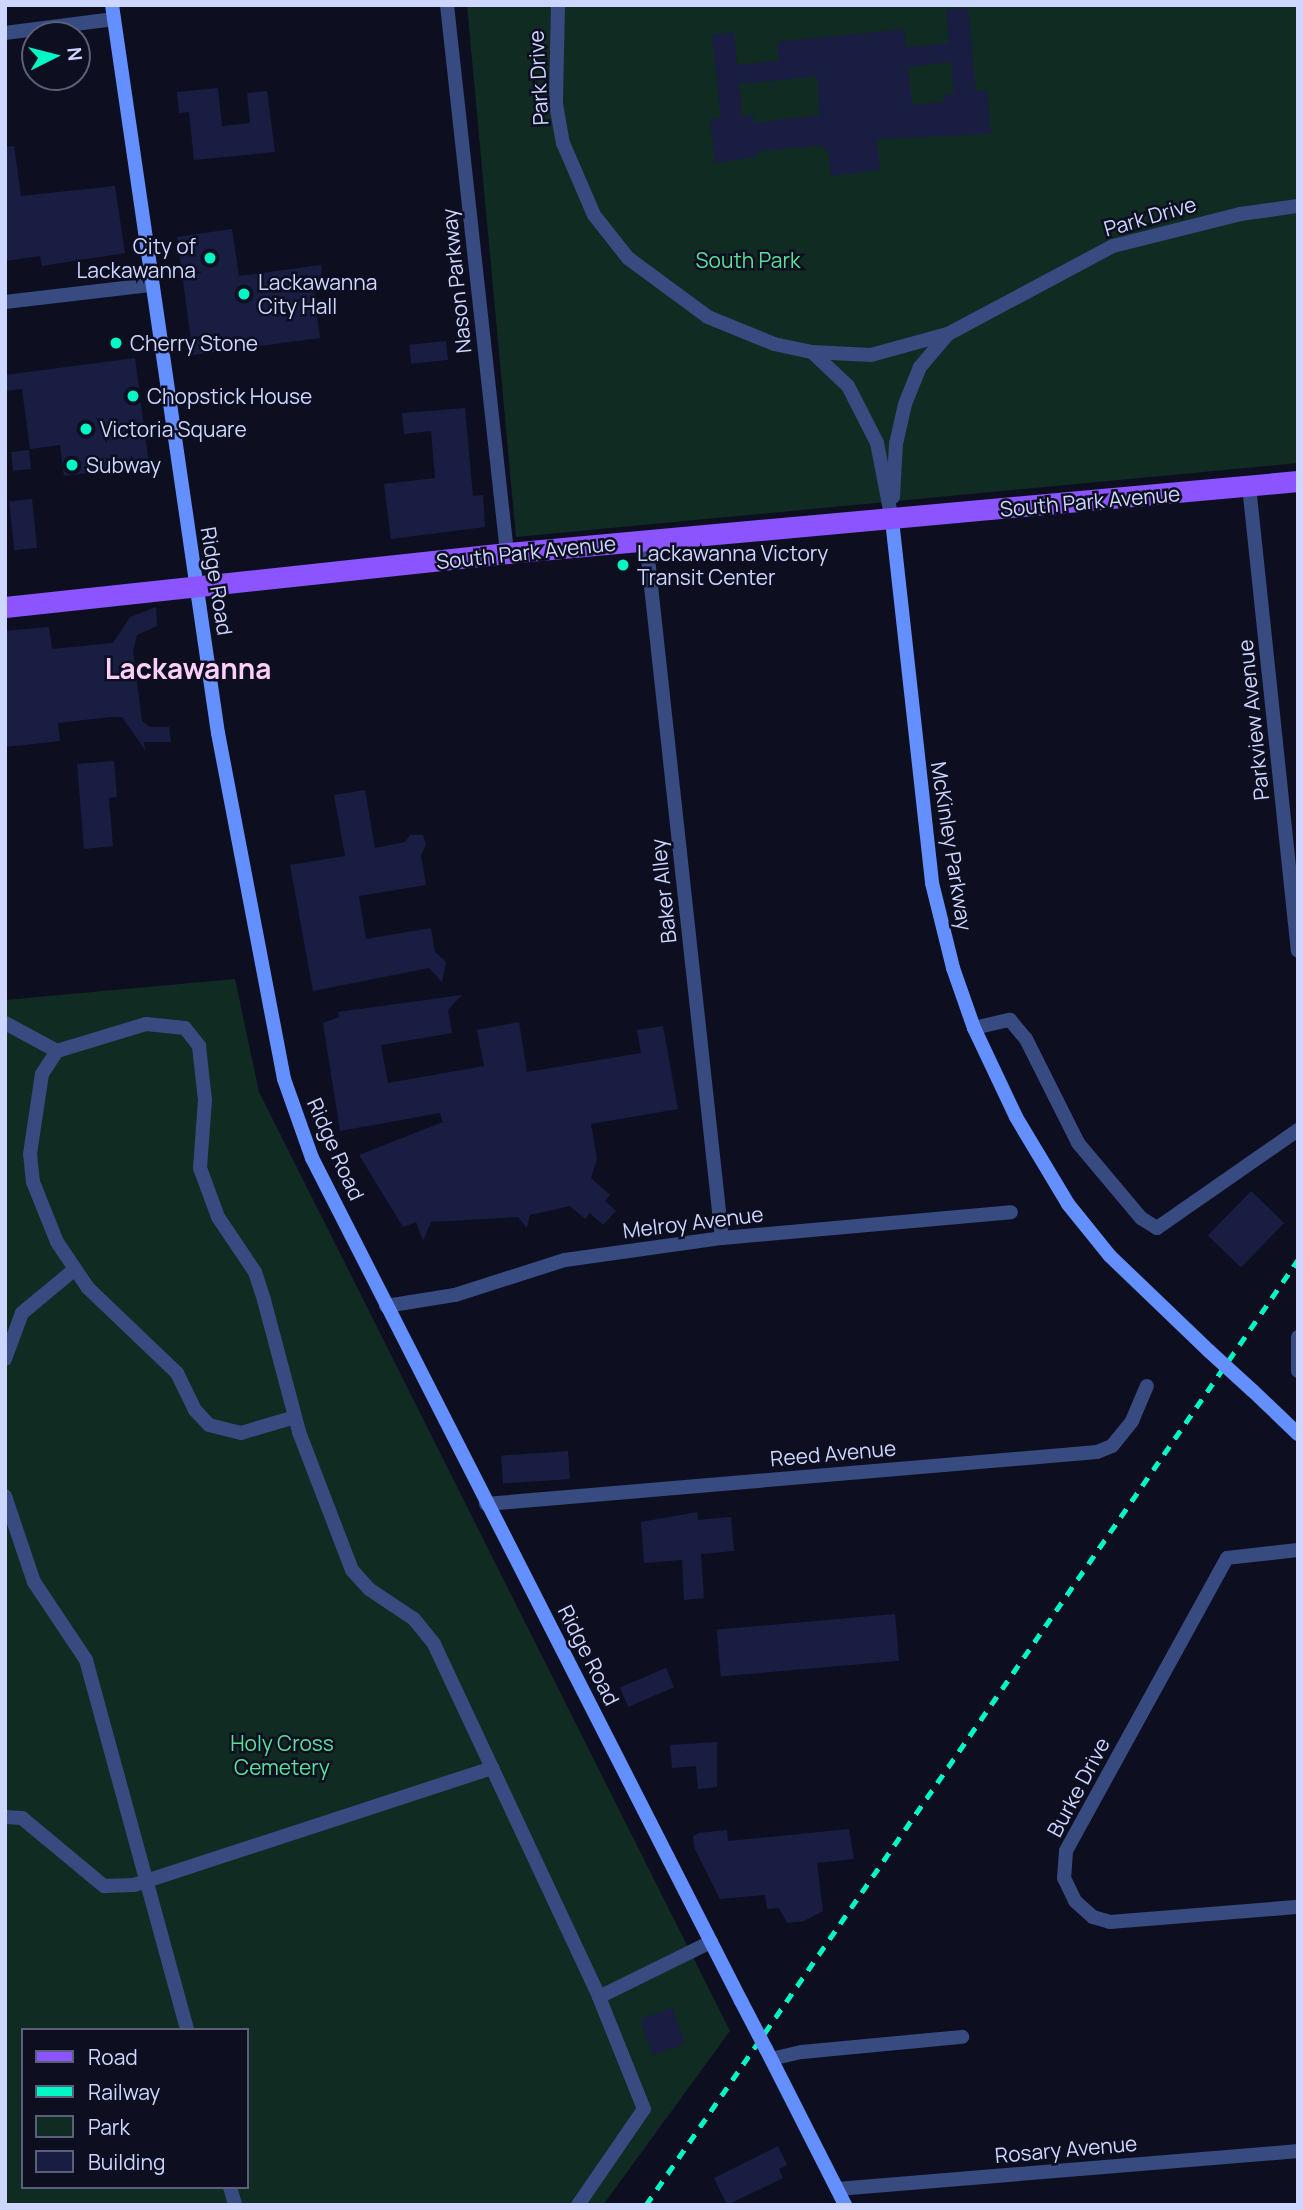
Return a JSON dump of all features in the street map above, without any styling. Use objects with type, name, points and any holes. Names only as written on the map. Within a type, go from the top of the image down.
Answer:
[{"type":"main road","name":"Ridge Road","points":[[113,12],[150,285],[220,741],[284,1079],[312,1158],[386,1307],[845,2205]]},
{"type":"main road","name":"South Park Avenue","points":[[5,607],[507,553],[1298,481]]},
{"type":"main road","name":"McKinley Parkway","points":[[892,520],[930,874],[953,968],[974,1028],[1016,1117],[1068,1204],[1110,1256],[1298,1434]]},
{"type":"street","name":"Nason Parkway","points":[[447,5],[507,553]]},
{"type":"street","name":"Park Drive","points":[[558,5],[556,104],[563,143],[594,215],[628,258],[708,317],[774,344],[811,352],[872,355],[948,334],[1113,246],[1240,214],[1298,206]]},
{"type":"street","points":[[5,33],[113,12]]},
{"type":"street","points":[[5,302],[150,285]]},
{"type":"street","name":"Park Drive","points":[[892,520],[896,444],[905,404],[920,366],[948,334]]},
{"type":"street","points":[[811,352],[848,386],[866,417],[877,443],[892,520]]},
{"type":"street","name":"Parkview Avenue","points":[[1249,486],[1298,950]]},
{"type":"street","name":"Baker Alley","points":[[646,540],[722,1238]]},
{"type":"street","points":[[974,1028],[1010,1020],[1026,1039],[1078,1143],[1141,1218],[1157,1228],[1298,1130]]},
{"type":"street","points":[[5,1023],[57,1051]]},
{"type":"street","points":[[295,1417],[241,1433],[209,1425],[195,1410],[177,1373],[88,1288],[57,1242],[33,1182],[30,1154],[43,1074],[57,1051],[146,1024],[185,1028],[200,1046],[205,1100],[200,1168],[218,1217],[255,1272],[295,1417],[352,1570],[369,1589],[414,1619],[434,1644],[598,1997],[644,2109],[578,2205]]},
{"type":"street","name":"Melroy Avenue","points":[[386,1307],[455,1295],[565,1260],[722,1238],[1011,1212]]},
{"type":"street","points":[[7,1354],[22,1313],[75,1269]]},
{"type":"street","points":[[1298,1337],[1295,1356],[1298,1371]]},
{"type":"street","name":"Reed Avenue","points":[[486,1504],[1097,1452],[1112,1447],[1132,1421],[1147,1386]]},
{"type":"street","points":[[5,1496],[34,1582],[86,1660],[186,2028]]},
{"type":"street","name":"Burke Drive","points":[[1298,1550],[1227,1558],[1066,1851],[1064,1878],[1075,1901],[1093,1917],[1110,1922],[1298,1908]]},
{"type":"street","points":[[5,1817],[22,1818],[104,1886],[147,1881],[492,1768]]},
{"type":"street","points":[[598,1997],[711,1942]]},
{"type":"street","points":[[769,2054],[962,2037]]},
{"type":"street","name":"Rosary Avenue","points":[[837,2189],[1298,2151]]},
{"type":"green space","name":"South Park","points":[[467,5],[1298,5],[1298,463],[516,537]]},
{"type":"green space","name":"Holy Cross Cemetery","points":[[235,979],[259,1092],[730,2031],[603,2205],[5,2205],[5,1000]]},
{"type":"building","points":[[968,8],[976,91],[987,90],[991,134],[877,139],[880,170],[831,176],[829,154],[821,145],[757,152],[757,157],[715,163],[710,119],[721,118],[712,35],[734,32],[737,65],[779,61],[777,42],[904,29],[906,47],[949,43],[946,10]],"holes":[[[951,62],[954,94],[944,94],[944,102],[912,105],[908,67]],[[817,76],[820,115],[754,123],[753,115],[742,116],[739,84]]]},
{"type":"building","points":[[218,88],[222,126],[250,123],[247,93],[267,91],[275,152],[194,160],[189,112],[179,113],[177,92]]},
{"type":"building","points":[[14,146],[21,196],[115,186],[125,253],[42,266],[40,256],[5,261],[5,147]]},
{"type":"building","name":"Lackawanna City Hall","points":[[232,229],[239,276],[321,265],[324,291],[314,293],[320,338],[193,355],[177,237]]},
{"type":"building","points":[[446,341],[448,360],[411,364],[409,345]]},
{"type":"building","name":"Victoria Square","points":[[135,358],[149,465],[64,476],[60,445],[30,449],[22,389],[5,391],[5,375]]},
{"type":"building","points":[[465,408],[473,496],[483,495],[485,527],[391,539],[384,484],[435,478],[431,431],[404,434],[402,413]]},
{"type":"building","points":[[29,450],[31,469],[13,471],[11,452]]},
{"type":"building","points":[[32,499],[37,548],[14,550],[9,501]]},
{"type":"building","points":[[156,607],[157,626],[137,635],[133,651],[142,721],[150,727],[169,727],[171,742],[144,742],[145,750],[122,717],[110,717],[58,723],[60,741],[5,747],[5,631],[49,627],[52,649],[113,643],[130,617]]},
{"type":"building","points":[[114,761],[117,797],[109,798],[113,846],[84,849],[77,764]]},
{"type":"building","points":[[365,790],[375,848],[405,842],[410,835],[423,835],[426,845],[421,855],[426,885],[359,896],[366,939],[431,928],[435,952],[446,962],[442,982],[429,968],[313,991],[290,865],[345,856],[334,795]]},
{"type":"building","points":[[462,995],[448,1010],[452,1033],[381,1045],[388,1083],[484,1066],[477,1030],[519,1022],[527,1072],[641,1053],[637,1030],[663,1026],[678,1109],[591,1124],[597,1159],[591,1178],[610,1195],[605,1201],[616,1211],[603,1225],[590,1213],[585,1219],[570,1206],[530,1215],[527,1228],[518,1217],[431,1222],[423,1241],[416,1222],[403,1227],[359,1155],[443,1122],[440,1113],[340,1131],[323,1023],[339,1017],[338,1012]]},
{"type":"building","points":[[1251,1191],[1284,1223],[1241,1268],[1208,1236]]},
{"type":"building","points":[[568,1451],[570,1479],[503,1484],[501,1456]]},
{"type":"building","points":[[697,1512],[698,1520],[731,1517],[734,1551],[701,1554],[704,1598],[684,1600],[682,1560],[644,1563],[641,1522]]},
{"type":"building","points":[[895,1614],[899,1661],[721,1676],[717,1630]]},
{"type":"building","points":[[666,1668],[674,1687],[628,1707],[620,1688]]},
{"type":"building","points":[[717,1742],[717,1787],[698,1789],[696,1766],[672,1768],[670,1745]]},
{"type":"building","points":[[849,1829],[854,1859],[817,1863],[823,1911],[804,1921],[787,1923],[779,1908],[767,1909],[765,1895],[720,1899],[694,1847],[693,1836],[727,1830],[728,1841]]},
{"type":"building","points":[[672,2008],[685,2044],[653,2055],[640,2020]]},
{"type":"building","points":[[778,2146],[787,2165],[779,2169],[783,2178],[727,2205],[714,2178]]},
{"type":"railway","points":[[646,2205],[1298,1260]]},
{"type":"place","name":"City of Lackawanna","points":[[210,258]]},
{"type":"place","name":"Lackawanna City Hall","points":[[244,294]]},
{"type":"place","name":"Cherry Stone","points":[[116,343]]},
{"type":"place","name":"Chopstick House","points":[[133,396]]},
{"type":"place","name":"Victoria Square","points":[[86,429]]},
{"type":"place","name":"Subway","points":[[72,465]]},
{"type":"place","name":"Lackawanna Victory Transit Center","points":[[623,565]]},
{"type":"district","name":"Lackawanna","points":[[188,668]]}]
